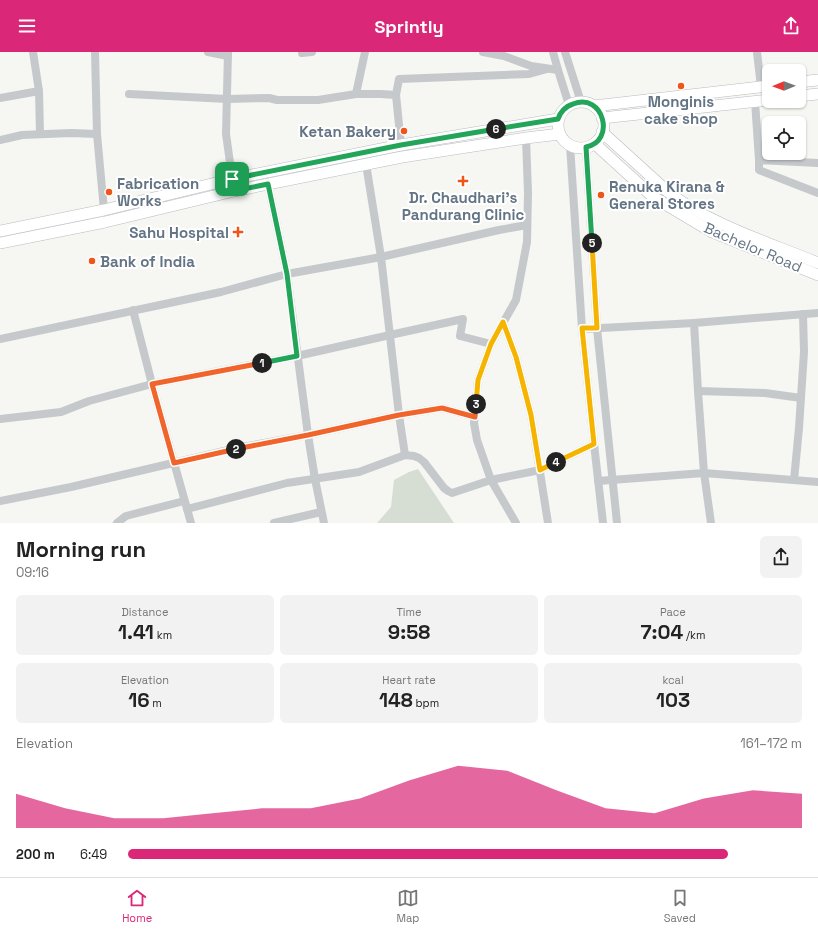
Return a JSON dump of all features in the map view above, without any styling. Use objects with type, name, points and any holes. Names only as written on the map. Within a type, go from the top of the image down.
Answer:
[{"type":"main road","points":[[806,81],[818,80]]},
{"type":"main road","points":[[594,106],[762,86]]},
{"type":"main road","points":[[806,95],[818,94]]},
{"type":"main road","points":[[602,118],[762,100]]},
{"type":"main road","points":[[576,102],[584,102],[594,106],[602,115],[604,122],[602,132],[600,137],[590,145],[582,148],[574,147],[562,138],[558,119],[563,110],[569,105],[576,102]]},
{"type":"main road","points":[[0,231],[104,210],[232,179],[401,145],[558,119]]},
{"type":"main road","name":"Bachelor Road","points":[[602,132],[668,192],[692,209],[723,225],[818,263]]},
{"type":"main road","points":[[0,243],[105,222],[234,191],[366,164],[402,157],[560,134]]},
{"type":"main road","name":"Bachelor Road","points":[[590,145],[651,195],[698,223],[724,237],[818,275]]},
{"type":"street","points":[[33,52],[39,91],[40,134]]},
{"type":"street","points":[[95,52],[97,134],[104,210]]},
{"type":"street","points":[[208,52],[228,54],[226,134],[234,191]]},
{"type":"street","points":[[302,53],[312,52]]},
{"type":"street","points":[[356,94],[364,52]]},
{"type":"street","points":[[483,52],[504,56],[531,66],[558,70]]},
{"type":"street","points":[[553,52],[569,105]]},
{"type":"street","points":[[565,52],[581,102]]},
{"type":"street","points":[[757,52],[762,73]]},
{"type":"street","points":[[401,145],[396,95],[399,79],[529,74],[547,69]]},
{"type":"street","points":[[0,98],[39,91]]},
{"type":"street","points":[[129,94],[227,99],[269,98],[277,100],[318,100],[356,94],[396,95]]},
{"type":"street","points":[[755,101],[759,170],[818,193]]},
{"type":"street","points":[[0,139],[22,135],[40,134],[97,134]]},
{"type":"street","points":[[516,523],[491,480],[477,440],[474,423],[478,380],[491,344],[516,300],[527,242],[528,193],[526,138]]},
{"type":"street","points":[[570,145],[582,328],[603,523]]},
{"type":"street","points":[[590,145],[597,328],[617,523]]},
{"type":"street","points":[[759,160],[818,164]]},
{"type":"street","points":[[366,164],[381,258],[405,455]]},
{"type":"street","points":[[268,184],[287,274],[314,479],[324,523]]},
{"type":"street","points":[[0,339],[221,292],[287,274],[381,258],[499,230],[527,225]]},
{"type":"street","points":[[133,310],[191,523]]},
{"type":"street","points":[[582,328],[694,323],[818,313]]},
{"type":"street","points":[[794,480],[804,352],[803,314]]},
{"type":"street","points":[[0,419],[61,412],[89,401],[152,384],[297,356],[463,320],[460,336],[491,344]]},
{"type":"street","points":[[503,322],[516,357],[531,415],[548,523]]},
{"type":"street","points":[[694,323],[704,473],[711,523]]},
{"type":"street","points":[[698,391],[765,393],[801,398]]},
{"type":"street","points":[[0,501],[71,487],[237,448],[308,435],[399,415],[442,408],[475,417]]},
{"type":"street","points":[[187,510],[287,483],[359,472],[405,455],[414,456],[424,462],[444,488],[452,493],[491,480],[540,470],[594,444]]},
{"type":"street","points":[[598,481],[704,473],[818,482]]},
{"type":"street","points":[[117,523],[126,516],[184,501]]},
{"type":"street","points":[[274,523],[321,512]]},
{"type":"shaded area","points":[[418,469],[454,523],[377,523],[391,507],[394,480]]},
{"type":"place","name":"Monginis cake shop","points":[[681,86]]},
{"type":"place","name":"Ketan Bakery","points":[[404,131]]},
{"type":"place","name":"Dr. Chaudhari's Pandurang Clinic","points":[[463,181]]},
{"type":"place","name":"Fabrication Works","points":[[109,192]]},
{"type":"place","name":"Renuka Kirana & General Stores","points":[[601,195]]},
{"type":"place","name":"Sahu Hospital","points":[[238,232]]},
{"type":"place","name":"Bank of India","points":[[92,261]]},
{"type":"route","points":[[576,102],[584,102],[594,106],[602,115],[604,122],[603,130],[596,143],[586,147],[597,328],[582,328],[594,444],[540,470],[531,415],[516,357],[503,322],[491,344],[478,380],[475,417],[442,408],[399,415],[308,435],[237,448],[174,463],[152,384],[297,356],[287,274],[268,184],[234,191],[232,179],[401,145],[558,119],[563,110],[576,102]]}]
